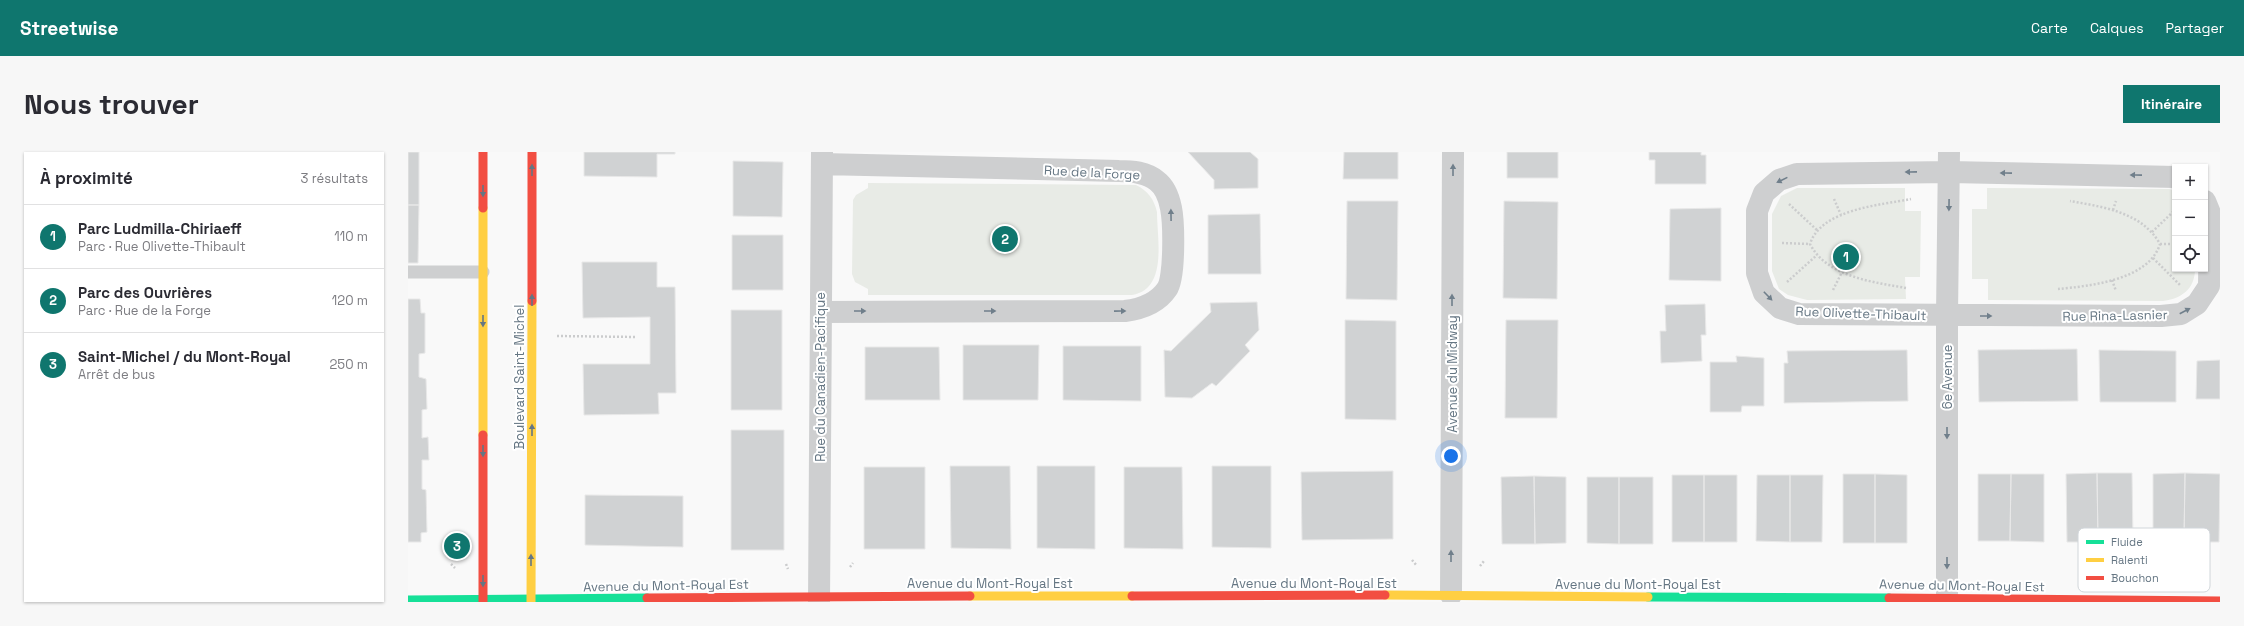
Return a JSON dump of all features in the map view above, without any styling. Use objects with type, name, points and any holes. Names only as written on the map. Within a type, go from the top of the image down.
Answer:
[{"type":"street","points":[[483,152],[483,601]]},
{"type":"street","name":"Boulevard Saint-Michel","points":[[531,601],[532,152]]},
{"type":"street","name":"Avenue du Midway","points":[[1451,595],[1453,152]]},
{"type":"street","name":"Rue du Canadien-Pacifique","points":[[819,599],[822,158]]},
{"type":"street","name":"Rue de la Forge","points":[[820,312],[1125,311],[1142,308],[1157,299],[1167,289],[1173,273],[1171,208],[1166,192],[1158,181],[1148,175],[1134,171],[822,158]]},
{"type":"street","points":[[1950,162],[2172,177]]},
{"type":"street","name":"Rue Olivette-Thibault","points":[[1947,316],[1799,314],[1780,308],[1764,293],[1757,273],[1756,211],[1764,193],[1779,180],[1797,174],[1950,162]]},
{"type":"street","name":"6e Avenue","points":[[1947,600],[1947,316],[1950,162]]},
{"type":"street","name":"Rue Rina-Lasnier","points":[[1947,316],[2161,316],[2181,314],[2197,304],[2209,286],[2210,213],[2208,208]]},
{"type":"street","name":"Avenue du Mont-Royal Est","points":[[408,600],[531,601],[1451,595],[1679,600],[2217,601]]},
{"type":"lane","points":[[408,272],[483,272]]},
{"type":"path","points":[[1832,195],[1841,215]]},
{"type":"path","points":[[1810,244],[1824,224],[1841,215],[1854,210],[1915,198]]},
{"type":"path","points":[[1786,201],[1818,231]]},
{"type":"path","points":[[2068,201],[2121,213],[2140,222],[2152,232],[2160,244]]},
{"type":"path","points":[[2152,232],[2172,213]]},
{"type":"path","points":[[1780,243],[1810,244]]},
{"type":"path","points":[[1810,244],[1817,255],[1830,267],[1858,278],[1909,288]]},
{"type":"path","points":[[2160,244],[2172,244]]},
{"type":"path","points":[[2055,289],[2112,280],[2137,270],[2153,258],[2160,244]]},
{"type":"path","points":[[1785,284],[1817,255]]},
{"type":"path","points":[[2153,258],[2182,287]]},
{"type":"path","points":[[1831,293],[1842,272]]},
{"type":"path","points":[[556,336],[637,337]]},
{"type":"path","points":[[1412,560],[1417,566]]},
{"type":"path","points":[[1480,566],[1484,561]]},
{"type":"path","points":[[850,567],[853,563]]},
{"type":"path","points":[[451,564],[455,568]]},
{"type":"path","points":[[786,564],[788,569]]},
{"type":"shaded area","points":[[868,183],[1136,185],[1150,196],[1157,212],[1159,249],[1156,273],[1151,283],[1143,291],[1132,295],[868,295],[868,289],[855,282],[852,274],[853,200],[856,195],[868,188]]},
{"type":"shaded area","points":[[1797,188],[1905,188],[1905,211],[1921,211],[1920,277],[1905,277],[1906,299],[1807,300],[1788,295],[1779,289],[1772,271],[1772,214],[1781,196]]},
{"type":"shaded area","points":[[1987,188],[2172,190],[2172,272],[2195,272],[2193,282],[2186,292],[2176,298],[2163,301],[1988,300],[1988,279],[1972,279],[1972,209],[1987,209]]},
{"type":"building","points":[[408,152],[419,152],[419,205],[408,205]]},
{"type":"building","points":[[584,152],[675,152],[675,154],[657,154],[657,177],[584,176]]},
{"type":"building","points":[[1188,152],[1250,152],[1258,159],[1258,188],[1214,189],[1214,180]]},
{"type":"building","points":[[1344,152],[1398,152],[1398,179],[1343,179]]},
{"type":"building","points":[[1507,152],[1558,152],[1558,178],[1507,178]]},
{"type":"building","points":[[1649,152],[1701,152],[1701,155],[1706,155],[1706,184],[1655,184],[1655,160],[1649,160]]},
{"type":"building","points":[[733,161],[783,162],[782,217],[733,216]]},
{"type":"building","points":[[1347,201],[1398,201],[1397,300],[1346,299]]},
{"type":"building","points":[[1504,201],[1558,202],[1557,299],[1503,298]]},
{"type":"building","points":[[408,205],[419,205],[418,263],[408,263]]},
{"type":"building","points":[[1721,208],[1721,281],[1669,280],[1670,209]]},
{"type":"building","points":[[1260,214],[1261,274],[1208,274],[1208,215]]},
{"type":"building","points":[[732,235],[783,235],[783,290],[732,290]]},
{"type":"building","points":[[582,262],[657,262],[657,287],[675,287],[676,393],[658,393],[659,414],[584,415],[583,364],[650,364],[650,317],[583,318]]},
{"type":"building","points":[[408,299],[420,299],[421,313],[425,313],[425,353],[419,354],[419,377],[426,379],[427,409],[422,410],[422,438],[428,437],[429,460],[422,460],[422,489],[426,490],[427,532],[421,533],[421,542],[408,542]]},
{"type":"building","points":[[1257,302],[1259,330],[1245,345],[1250,351],[1216,386],[1212,383],[1192,398],[1165,397],[1164,350],[1171,351],[1211,312],[1210,303]]},
{"type":"building","points":[[1705,304],[1706,335],[1701,335],[1702,361],[1661,363],[1660,331],[1666,331],[1665,305]]},
{"type":"building","points":[[731,310],[782,310],[782,410],[731,410]]},
{"type":"building","points":[[1345,320],[1396,321],[1396,420],[1345,419]]},
{"type":"building","points":[[1506,320],[1558,320],[1557,418],[1505,418]]},
{"type":"building","points":[[963,345],[1039,345],[1038,400],[963,400]]},
{"type":"building","points":[[1063,346],[1141,346],[1141,401],[1063,400]]},
{"type":"building","points":[[865,347],[939,347],[940,400],[865,400]]},
{"type":"building","points":[[2077,349],[2078,401],[1979,402],[1978,350]]},
{"type":"building","points":[[1907,350],[1908,401],[1784,403],[1784,363],[1788,363],[1787,351]]},
{"type":"building","points":[[2099,350],[2176,351],[2176,402],[2100,402]]},
{"type":"building","points":[[1736,356],[1764,358],[1764,406],[1742,406],[1741,412],[1710,412],[1710,362],[1737,362]]},
{"type":"building","points":[[2220,360],[2220,399],[2196,399],[2197,361]]},
{"type":"building","points":[[731,430],[784,430],[784,550],[731,550]]},
{"type":"building","points":[[950,466],[1010,466],[1011,549],[951,548]]},
{"type":"building","points":[[1037,466],[1095,466],[1095,549],[1037,548]]},
{"type":"building","points":[[1212,466],[1271,466],[1271,548],[1212,547]]},
{"type":"building","points":[[864,467],[925,467],[925,549],[864,549]]},
{"type":"building","points":[[1124,467],[1182,467],[1183,549],[1124,548]]},
{"type":"building","points":[[1393,471],[1393,539],[1302,540],[1301,472]]},
{"type":"building","points":[[2097,473],[2132,473],[2133,528],[2098,528]]},
{"type":"building","points":[[2097,473],[2098,528],[2078,528],[2078,542],[2067,542],[2066,474]]},
{"type":"building","points":[[2185,473],[2220,474],[2219,542],[2210,542],[2210,528],[2184,528]]},
{"type":"building","points":[[2185,473],[2184,528],[2153,528],[2153,474]]},
{"type":"building","points":[[1843,474],[1875,474],[1875,543],[1843,543]]},
{"type":"building","points":[[1875,474],[1907,475],[1907,543],[1875,543]]},
{"type":"building","points":[[1978,474],[2011,474],[2010,541],[1978,541]]},
{"type":"building","points":[[2011,474],[2044,474],[2044,542],[2010,541]]},
{"type":"building","points":[[1672,475],[1704,475],[1704,542],[1672,542]]},
{"type":"building","points":[[1704,475],[1737,475],[1737,542],[1704,542]]},
{"type":"building","points":[[1757,475],[1790,475],[1790,542],[1756,541]]},
{"type":"building","points":[[1790,475],[1823,475],[1822,542],[1790,542]]},
{"type":"building","points":[[1534,476],[1566,477],[1566,543],[1535,544]]},
{"type":"building","points":[[1534,476],[1535,544],[1502,544],[1501,477]]},
{"type":"building","points":[[1587,477],[1619,477],[1619,544],[1587,543]]},
{"type":"building","points":[[1619,477],[1653,477],[1653,544],[1619,544]]},
{"type":"building","points":[[585,495],[683,496],[683,547],[585,545]]},
{"type":"traffic: fast","points":[[1648,597],[1889,598]]},
{"type":"traffic: fast","points":[[408,600],[647,598]]},
{"type":"traffic: slow","points":[[483,208],[483,435]]},
{"type":"traffic: slow","points":[[531,602],[532,301]]},
{"type":"traffic: slow","points":[[1385,595],[1648,597]]},
{"type":"traffic: slow","points":[[970,596],[1132,596]]},
{"type":"traffic: jam","points":[[483,152],[483,208]]},
{"type":"traffic: jam","points":[[532,152],[532,301]]},
{"type":"traffic: jam","points":[[483,435],[483,602]]},
{"type":"traffic: jam","points":[[1132,596],[1385,595]]},
{"type":"traffic: jam","points":[[647,598],[970,596]]},
{"type":"traffic: jam","points":[[1889,598],[2220,601]]},
{"type":"place","name":"Parc des Ouvrières","points":[[1005,239]]},
{"type":"place","name":"Parc Ludmilla-Chiriaeff","points":[[1846,257]]},
{"type":"place","name":"Saint-Michel / du Mont-Royal","points":[[457,546]]}]
